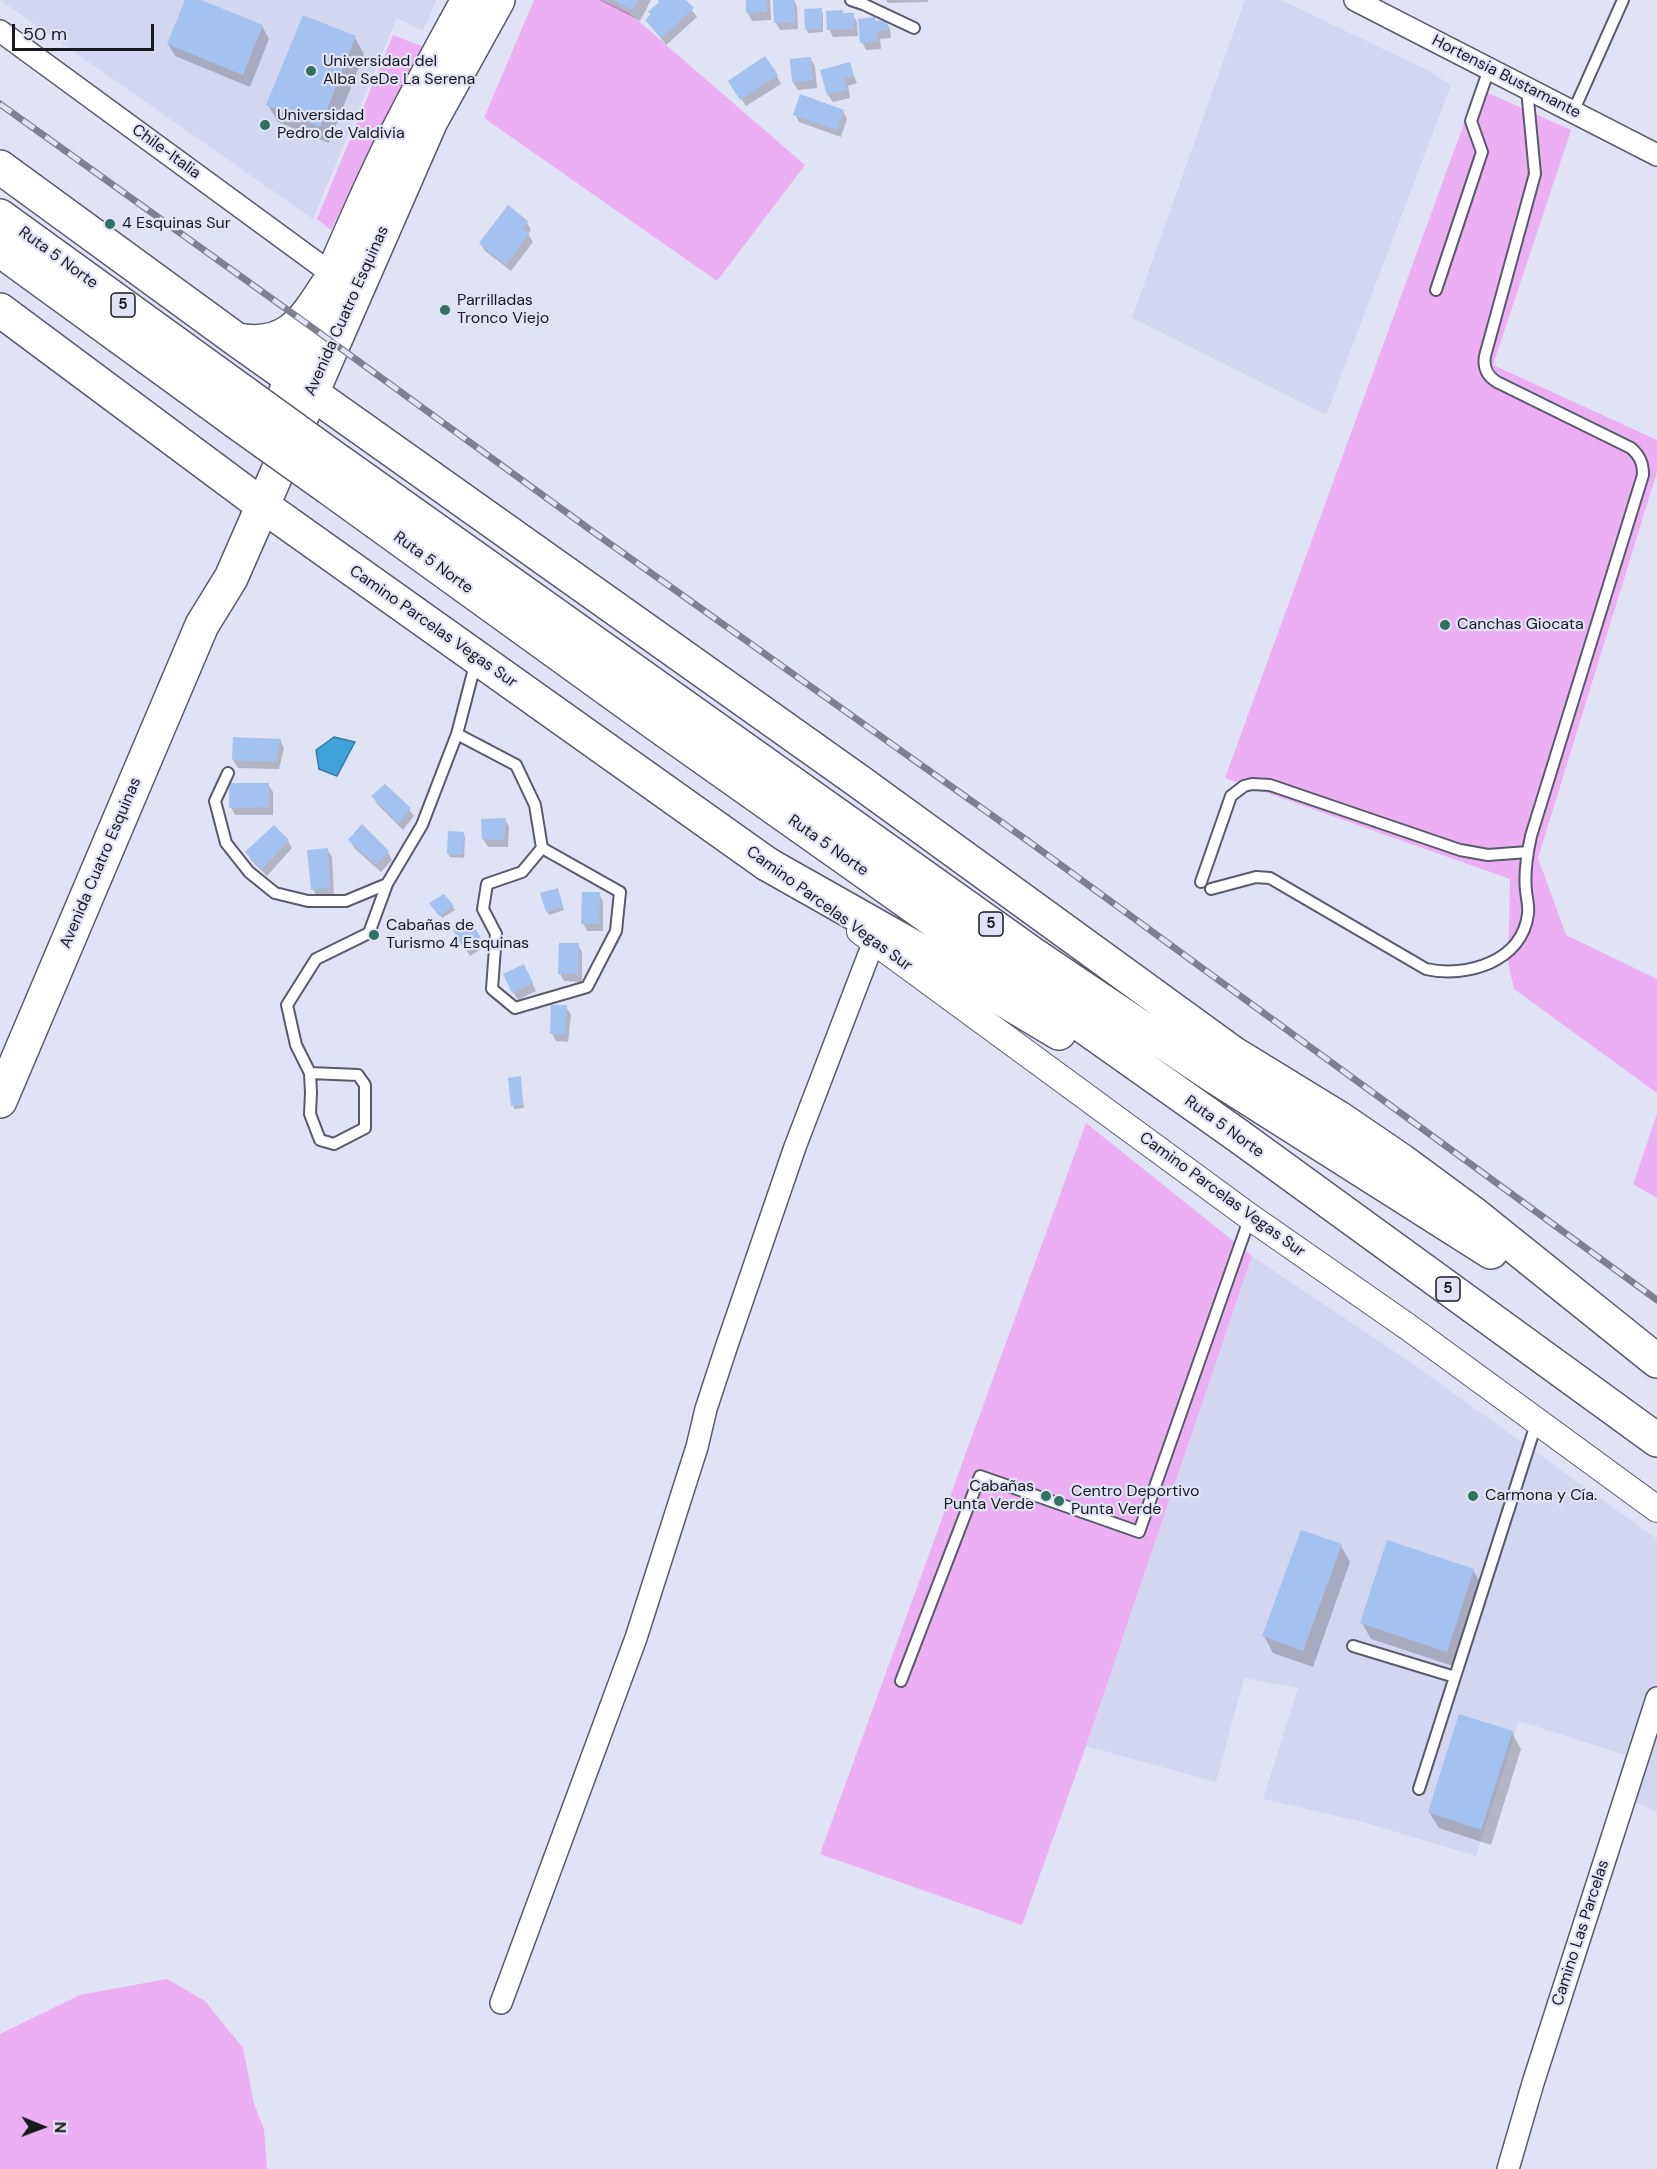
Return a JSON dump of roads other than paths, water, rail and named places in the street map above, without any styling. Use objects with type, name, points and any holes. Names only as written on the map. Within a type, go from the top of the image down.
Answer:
[{"type":"main road","name":"Avenida Cuatro Esquinas","points":[[0,1101],[202,625],[223,592],[238,562],[254,500],[301,385],[329,281],[389,148],[468,0]]},
{"type":"main road","name":"Avenida Cuatro Esquinas","points":[[301,385],[335,339],[431,121],[498,0]]},
{"type":"main road","points":[[0,168],[237,340],[848,773],[1233,1053],[1339,1118],[1402,1161],[1474,1214],[1657,1362]]},
{"type":"main road","name":"Ruta 5 Norte","points":[[0,216],[240,408]]},
{"type":"main road","name":"Ruta 5 Norte","points":[[0,250],[240,408],[1212,1075],[1494,1253],[1657,1362]]},
{"type":"main road","points":[[237,340],[264,343],[280,338],[298,326],[308,315],[329,281],[341,278],[350,288],[335,330],[335,339]]},
{"type":"main road","name":"Camino Parcelas Vegas Sur","points":[[0,310],[254,500],[767,864]]},
{"type":"main road","points":[[213,468],[229,496],[233,517],[232,528]]},
{"type":"main road","name":"Ruta 5 Norte","points":[[335,475],[656,724],[1240,1137],[1657,1440]]},
{"type":"main road","name":"Avenida Cuatro Esquinas","points":[[202,625],[210,591],[232,528],[254,500]]},
{"type":"main road","points":[[238,562],[253,547],[274,538],[300,537],[312,541]]},
{"type":"main road","points":[[767,864],[1240,1137]]},
{"type":"street","name":"Hortensia Bustamante","points":[[1355,0],[1657,155]]},
{"type":"street","name":"Chile-Italia","points":[[0,31],[329,281]]},
{"type":"street","name":"Camino Parcelas Vegas Sur","points":[[767,864],[1250,1217],[1408,1327],[1657,1509]]},
{"type":"street","points":[[501,2003],[636,1638],[697,1447],[719,1369],[795,1147],[874,941]]},
{"type":"street","name":"Camino Las Parcelas","points":[[1508,2169],[1657,1698]]},
{"type":"lane","points":[[851,0],[914,28]]},
{"type":"lane","points":[[1573,112],[1623,0]]},
{"type":"lane","points":[[1436,290],[1482,152],[1471,121],[1489,69]]},
{"type":"lane","points":[[1211,889],[1256,877],[1270,878],[1426,969],[1440,972],[1461,972],[1479,968],[1500,957],[1516,943],[1522,934],[1528,913],[1526,872],[1528,852],[1643,475],[1643,468],[1637,453],[1631,448],[1497,382],[1488,375],[1485,369],[1485,356],[1535,174],[1527,88]]},
{"type":"lane","points":[[310,1073],[358,1075],[365,1085],[365,1128],[334,1144],[320,1140],[309,1114],[310,1073],[296,1045],[286,1005],[316,958],[369,933],[387,884],[422,825],[457,734],[476,658]]},
{"type":"lane","points":[[457,734],[516,765],[535,805],[542,848],[522,872],[487,884],[483,909],[496,934],[492,989],[515,1008],[587,987],[616,931],[620,892],[542,848]]},
{"type":"lane","points":[[228,773],[214,801],[226,843],[249,872],[275,893],[308,901],[346,902],[387,884]]},
{"type":"lane","points":[[1201,882],[1231,796],[1244,786],[1252,784],[1270,785],[1460,850],[1488,855],[1528,852]]},
{"type":"lane","points":[[901,1681],[980,1476],[1139,1532],[1250,1217]]},
{"type":"lane","points":[[1419,1790],[1537,1420]]},
{"type":"lane","points":[[1353,1646],[1455,1677]]},
{"type":"water","points":[[334,737],[355,742],[337,776],[319,769],[316,750]]},
{"type":"railway","points":[[0,104],[592,531],[1028,841],[1657,1300]]},
{"type":"place","name":"Universidad del Alba SeDe La Serena","points":[[311,71]]},
{"type":"place","name":"Universidad Pedro de Valdivia","points":[[265,125]]},
{"type":"place","name":"4 Esquinas Sur","points":[[110,224]]},
{"type":"place","name":"Parrilladas Tronco Viejo","points":[[445,310]]},
{"type":"place","name":"Canchas Giocata","points":[[1445,625]]},
{"type":"place","name":"Cabañas de Turismo 4 Esquinas","points":[[374,935]]},
{"type":"place","name":"Cabañas Punta Verde","points":[[1046,1496]]},
{"type":"place","name":"Carmona y Cía.","points":[[1473,1496]]},
{"type":"place","name":"Centro Deportivo Punta Verde","points":[[1059,1501]]}]
